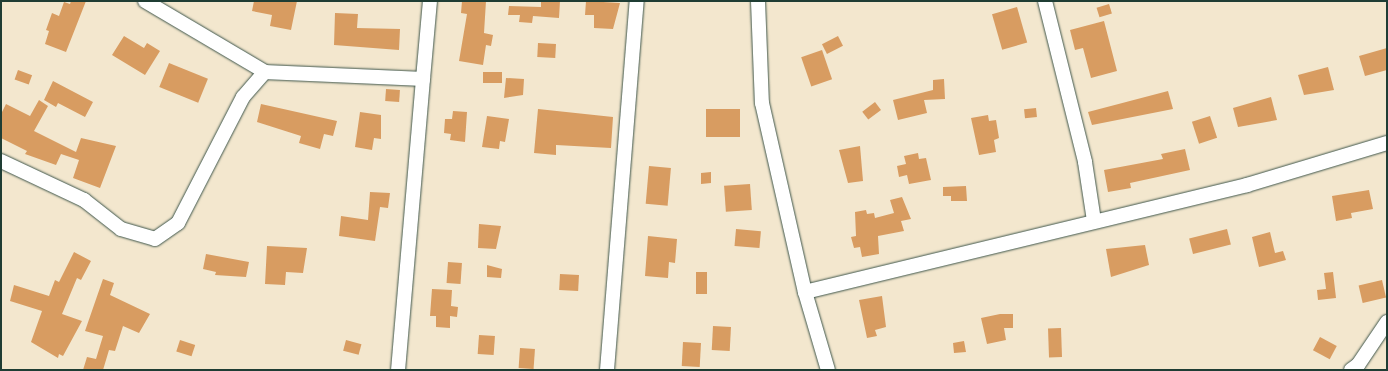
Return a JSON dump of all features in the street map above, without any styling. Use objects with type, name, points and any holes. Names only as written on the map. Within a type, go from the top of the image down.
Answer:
[{"type":"street","points":[[145,1],[265,72],[423,79]]},
{"type":"street","points":[[398,370],[430,1]]},
{"type":"street","points":[[607,370],[637,1]]},
{"type":"street","points":[[758,1],[762,103],[805,292],[828,370]]},
{"type":"street","points":[[1045,1],[1085,162],[1094,220]]},
{"type":"street","points":[[1,161],[84,200],[121,229],[154,239],[178,223],[242,97],[265,72]]},
{"type":"street","points":[[805,292],[1094,220],[1247,185],[1387,143]]},
{"type":"street","points":[[1351,370],[1358,365],[1387,322]]},
{"type":"building","points":[[71,1],[86,1],[66,52],[45,44],[49,31],[46,30],[52,13],[59,16],[64,2],[70,4]]},
{"type":"building","points":[[254,1],[297,1],[291,30],[270,26],[272,15],[252,11]]},
{"type":"building","points":[[462,1],[486,1],[484,33],[493,35],[491,46],[486,45],[483,65],[459,61],[467,14],[461,13]]},
{"type":"building","points":[[541,1],[560,1],[559,18],[533,16],[532,23],[519,22],[520,15],[508,15],[509,6],[541,7]]},
{"type":"building","points":[[586,1],[620,3],[613,29],[594,28],[594,15],[585,15]]},
{"type":"building","points":[[1109,4],[1112,14],[1099,17],[1097,8]]},
{"type":"building","points":[[1017,7],[1027,43],[1002,50],[992,14]]},
{"type":"building","points":[[335,13],[358,14],[357,28],[400,29],[399,50],[334,45]]},
{"type":"building","points":[[1104,21],[1117,71],[1091,78],[1083,48],[1075,50],[1070,30]]},
{"type":"building","points":[[124,36],[144,48],[147,43],[160,51],[145,75],[112,55]]},
{"type":"building","points":[[838,36],[843,46],[827,54],[822,44]]},
{"type":"building","points":[[538,43],[556,44],[555,58],[537,57]]},
{"type":"building","points":[[1387,48],[1387,70],[1365,76],[1359,56]]},
{"type":"building","points":[[822,50],[832,79],[811,86],[801,57]]},
{"type":"building","points":[[169,63],[208,79],[198,103],[159,87]]},
{"type":"building","points":[[1328,67],[1334,90],[1304,95],[1298,75]]},
{"type":"building","points":[[18,70],[32,75],[29,85],[15,79]]},
{"type":"building","points":[[483,72],[502,72],[502,83],[483,83]]},
{"type":"building","points":[[506,78],[524,79],[523,95],[504,98]]},
{"type":"building","points":[[944,79],[945,99],[924,100],[927,113],[898,120],[893,100],[933,90],[933,80]]},
{"type":"building","points":[[53,81],[93,102],[85,117],[58,103],[56,107],[44,100]]},
{"type":"building","points":[[386,89],[400,90],[399,102],[385,101]]},
{"type":"building","points":[[1168,91],[1173,109],[1092,125],[1088,112]]},
{"type":"building","points":[[1271,97],[1277,120],[1238,127],[1233,108]]},
{"type":"building","points":[[39,100],[48,106],[34,131],[76,152],[81,138],[116,146],[100,188],[73,178],[79,160],[61,154],[56,165],[25,154],[27,151],[1,138],[1,114],[6,104],[30,116]]},
{"type":"building","points":[[875,102],[881,110],[868,120],[862,112]]},
{"type":"building","points":[[261,104],[337,121],[333,136],[324,134],[320,149],[299,143],[301,136],[257,122]]},
{"type":"building","points":[[1036,108],[1037,117],[1025,118],[1024,109]]},
{"type":"building","points":[[538,109],[613,117],[611,148],[556,145],[556,155],[534,153]]},
{"type":"building","points":[[706,109],[740,109],[740,137],[706,137]]},
{"type":"building","points":[[453,111],[467,112],[465,142],[450,140],[451,134],[444,133],[445,119],[452,119]]},
{"type":"building","points":[[360,112],[381,115],[381,139],[374,138],[372,150],[355,147]]},
{"type":"building","points":[[988,115],[989,121],[996,120],[999,138],[994,140],[996,152],[979,155],[971,118]]},
{"type":"building","points":[[487,116],[509,119],[505,142],[500,141],[499,149],[482,147]]},
{"type":"building","points":[[1210,116],[1217,138],[1199,144],[1192,122]]},
{"type":"building","points":[[860,146],[863,181],[848,183],[839,150]]},
{"type":"building","points":[[1185,149],[1190,170],[1130,183],[1131,188],[1108,192],[1104,170],[1163,159],[1161,154]]},
{"type":"building","points":[[918,153],[919,159],[926,158],[931,180],[909,184],[907,175],[899,177],[897,166],[906,164],[904,156]]},
{"type":"building","points":[[649,166],[671,168],[668,206],[646,204]]},
{"type":"building","points":[[711,172],[711,183],[701,184],[701,173]]},
{"type":"building","points":[[750,184],[752,210],[726,212],[724,186]]},
{"type":"building","points":[[966,186],[967,201],[951,201],[951,196],[943,196],[943,187]]},
{"type":"building","points":[[1369,190],[1373,209],[1351,213],[1352,218],[1336,221],[1332,196]]},
{"type":"building","points":[[370,192],[390,193],[388,208],[380,207],[375,241],[339,236],[341,216],[368,220]]},
{"type":"building","points":[[902,197],[911,219],[901,221],[904,231],[878,236],[879,254],[862,257],[860,247],[854,248],[851,237],[856,236],[855,212],[866,210],[867,214],[874,213],[875,218],[894,213],[890,200]]},
{"type":"building","points":[[479,224],[501,226],[496,249],[478,248]]},
{"type":"building","points":[[736,229],[761,231],[759,248],[735,246]]},
{"type":"building","points":[[1227,229],[1231,245],[1193,254],[1189,238]]},
{"type":"building","points":[[1270,232],[1275,253],[1283,251],[1286,260],[1259,267],[1252,237]]},
{"type":"building","points":[[648,236],[677,239],[675,263],[669,262],[668,278],[645,276]]},
{"type":"building","points":[[1145,245],[1149,265],[1111,277],[1106,249]]},
{"type":"building","points":[[267,246],[307,248],[303,273],[286,272],[285,285],[265,284]]},
{"type":"building","points":[[74,252],[91,261],[81,280],[77,278],[62,314],[82,321],[63,356],[59,354],[58,358],[31,342],[42,311],[10,301],[14,285],[49,296],[55,280],[59,282]]},
{"type":"building","points":[[206,254],[249,262],[246,277],[215,275],[216,272],[203,269]]},
{"type":"building","points":[[448,262],[462,263],[461,284],[447,283]]},
{"type":"building","points":[[487,265],[502,269],[501,278],[487,277]]},
{"type":"building","points":[[696,272],[707,272],[707,294],[696,294]]},
{"type":"building","points":[[1333,272],[1336,298],[1318,300],[1317,290],[1326,289],[1324,273]]},
{"type":"building","points":[[560,274],[579,275],[578,291],[559,290]]},
{"type":"building","points":[[103,279],[114,283],[110,295],[150,314],[139,333],[123,326],[115,351],[109,350],[103,370],[83,370],[87,357],[96,359],[103,336],[85,331]]},
{"type":"building","points":[[1382,280],[1386,298],[1363,303],[1359,285]]},
{"type":"building","points":[[432,289],[452,290],[451,306],[458,307],[457,317],[450,316],[450,328],[436,327],[436,316],[430,316]]},
{"type":"building","points":[[882,296],[886,327],[875,330],[877,336],[867,338],[859,300]]},
{"type":"building","points":[[1000,314],[1013,314],[1013,328],[1004,328],[1006,340],[987,344],[981,318]]},
{"type":"building","points":[[713,326],[731,327],[730,351],[712,350]]},
{"type":"building","points":[[1048,328],[1061,328],[1062,357],[1049,357]]},
{"type":"building","points":[[479,335],[495,336],[494,355],[478,354]]},
{"type":"building","points":[[1320,337],[1337,346],[1330,359],[1313,350]]},
{"type":"building","points":[[180,340],[195,345],[192,356],[176,351]]},
{"type":"building","points":[[346,340],[361,344],[359,355],[343,351]]},
{"type":"building","points":[[964,341],[966,352],[954,353],[953,343]]},
{"type":"building","points":[[683,342],[701,343],[700,367],[682,366]]},
{"type":"building","points":[[520,348],[535,349],[534,369],[519,368]]}]
